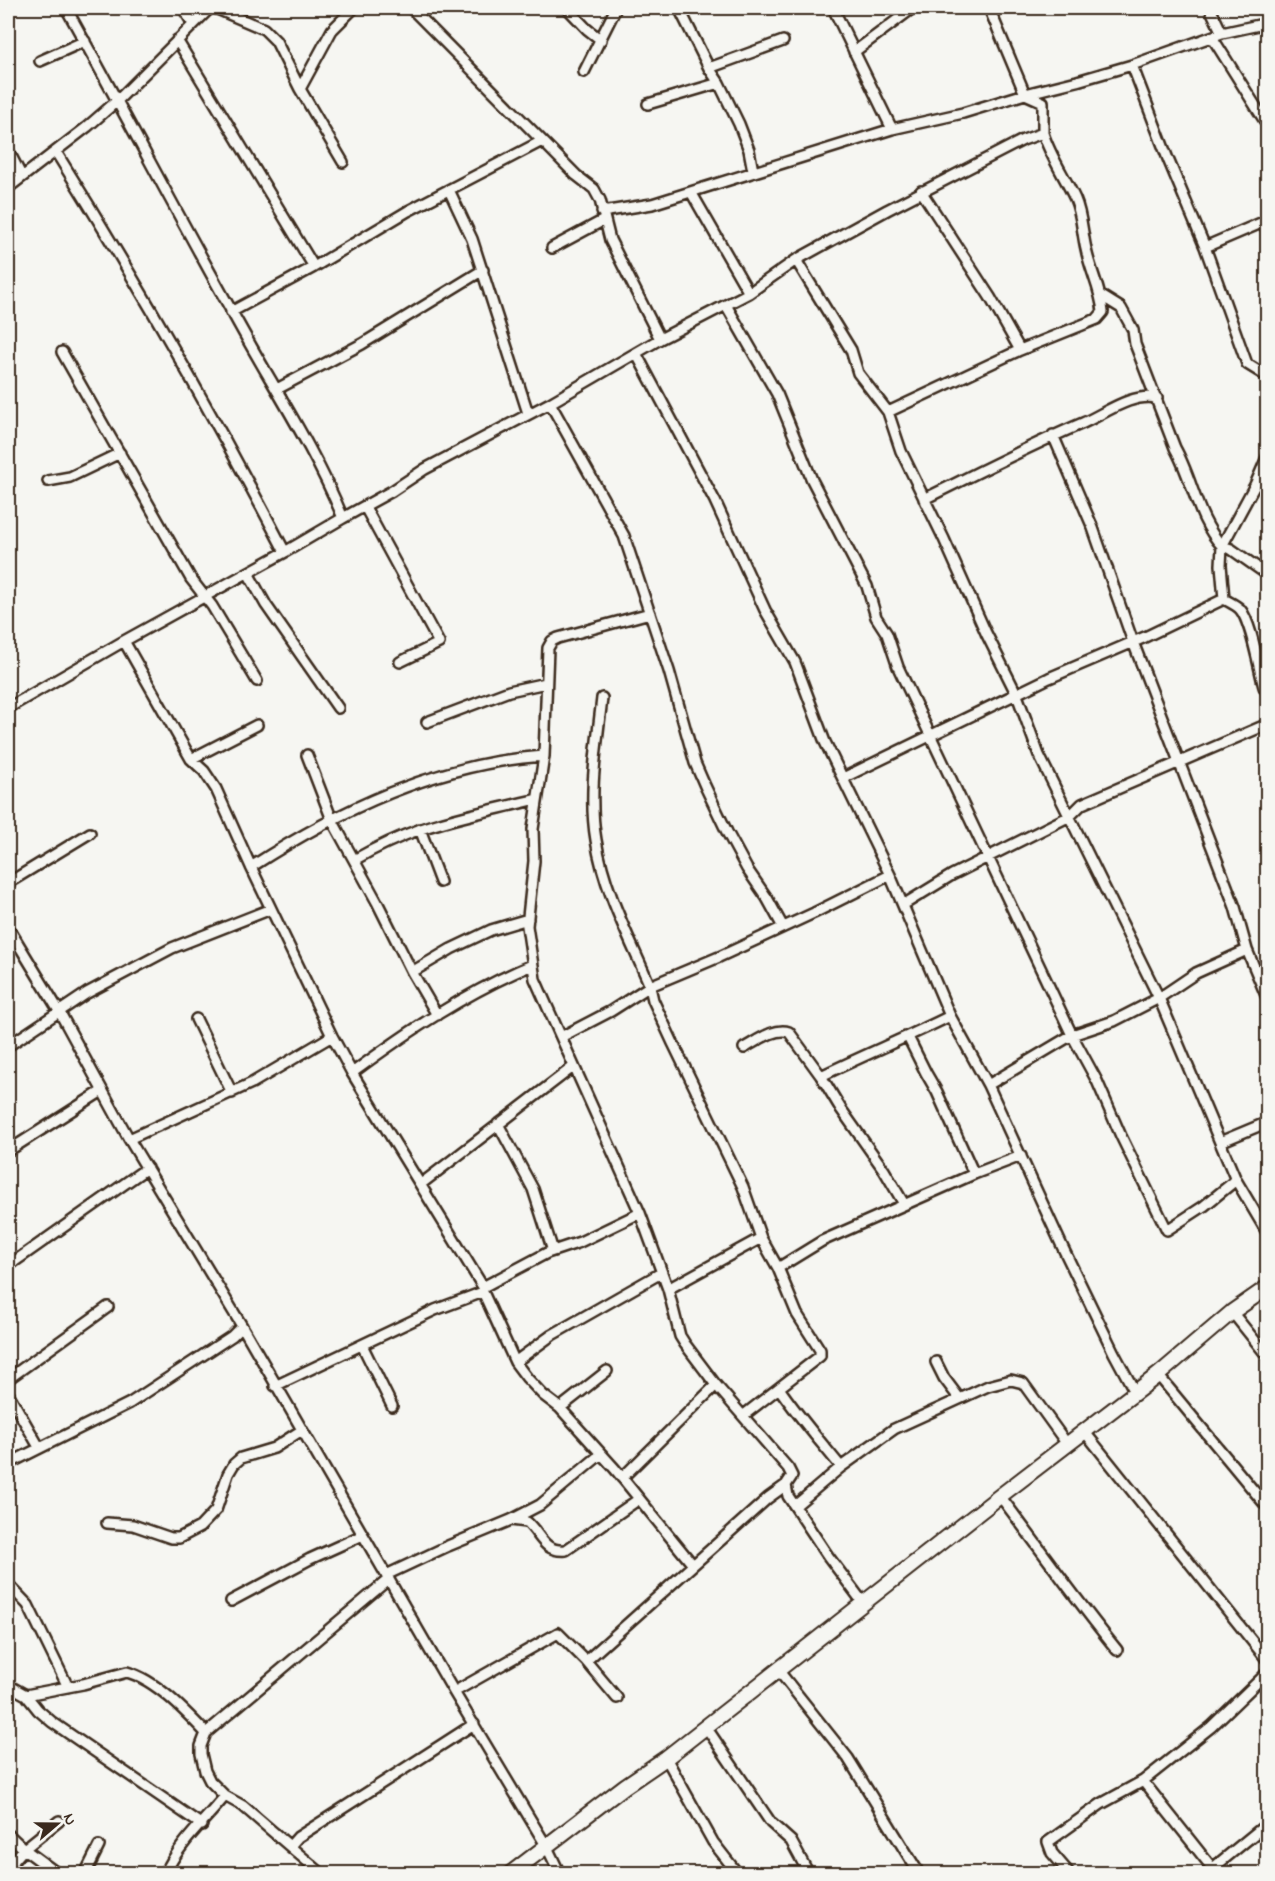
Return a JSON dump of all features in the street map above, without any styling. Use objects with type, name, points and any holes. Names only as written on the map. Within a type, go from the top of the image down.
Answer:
[{"type":"street","points":[[66,8],[118,100],[231,312],[277,389],[332,492],[343,518]]},
{"type":"street","points":[[183,8],[193,24]]},
{"type":"street","points":[[8,188],[56,152],[118,100],[210,8]]},
{"type":"street","points":[[215,8],[264,29],[276,41],[300,89],[343,162]]},
{"type":"street","points":[[300,89],[332,30],[354,8]]},
{"type":"street","points":[[411,8],[576,176],[594,189],[600,200],[610,240],[660,339]]},
{"type":"street","points":[[567,8],[601,40]]},
{"type":"street","points":[[584,72],[616,8]]},
{"type":"street","points":[[678,8],[719,83],[749,150],[753,171]]},
{"type":"street","points":[[833,8],[892,129]]},
{"type":"street","points":[[854,52],[913,8]]},
{"type":"street","points":[[888,412],[1020,350],[1097,318],[1103,312],[1076,201],[1060,168],[1047,148],[1043,133],[1043,102],[1025,94],[989,8]]},
{"type":"street","points":[[1210,8],[1222,33]]},
{"type":"street","points":[[552,248],[603,216],[652,204],[892,129],[963,113],[1132,65],[1222,33],[1268,23]]},
{"type":"street","points":[[1212,37],[1268,126]]},
{"type":"street","points":[[177,40],[314,267]]},
{"type":"street","points":[[40,61],[85,41]]},
{"type":"street","points":[[709,68],[783,41]]},
{"type":"street","points":[[1132,65],[1205,247],[1247,364],[1268,377]]},
{"type":"street","points":[[648,104],[719,83]]},
{"type":"street","points":[[8,708],[365,507],[425,470],[550,403],[660,339],[748,293],[796,260],[921,191],[1023,140],[1043,133]]},
{"type":"street","points":[[231,312],[314,267],[408,211],[542,141]]},
{"type":"street","points":[[8,150],[22,177]]},
{"type":"street","points":[[56,152],[141,290],[285,552]]},
{"type":"street","points":[[449,190],[472,239],[483,270],[528,413]]},
{"type":"street","points":[[921,191],[990,297],[1020,350]]},
{"type":"street","points":[[691,192],[748,293]]},
{"type":"street","points":[[1205,247],[1268,220]]},
{"type":"street","points":[[796,260],[851,350],[858,373],[888,412],[901,451],[1017,695],[1039,754],[1159,998],[1236,1180],[1268,1234]]},
{"type":"street","points":[[277,389],[363,344],[483,270]]},
{"type":"street","points":[[1100,295],[1121,308],[1129,323],[1211,534],[1222,546],[1231,549],[1268,575]]},
{"type":"street","points":[[726,305],[777,394],[812,480],[867,586],[876,617],[894,650],[898,667],[1167,1230],[1204,1206],[1236,1180]]},
{"type":"street","points":[[62,352],[191,579],[212,606],[257,681]]},
{"type":"street","points":[[636,353],[715,501],[765,610],[795,662],[825,742],[890,875],[950,1016],[988,1085],[1062,1246],[1114,1353],[1136,1392]]},
{"type":"street","points":[[924,499],[1123,403],[1149,396],[1157,398]]},
{"type":"street","points":[[550,403],[624,536],[682,711],[695,763],[727,832],[783,927]]},
{"type":"street","points":[[1053,435],[1093,528],[1133,642],[1235,908],[1247,950],[1268,1000]]},
{"type":"street","points":[[48,481],[70,477],[120,453]]},
{"type":"street","points":[[1224,598],[1222,546],[1255,485],[1268,455]]},
{"type":"street","points":[[365,507],[439,643],[400,662]]},
{"type":"street","points":[[248,573],[266,605],[338,708]]},
{"type":"street","points":[[843,778],[1049,678],[1133,642],[1224,598]]},
{"type":"street","points":[[1224,598],[1240,609],[1244,615],[1268,694]]},
{"type":"street","points":[[586,1660],[724,1540],[768,1498],[786,1485],[792,1476],[788,1468],[717,1385],[680,1336],[668,1289],[640,1213],[573,1067],[535,979],[532,965],[527,926],[534,861],[533,829],[544,756],[548,648],[552,641],[650,613]]},
{"type":"street","points":[[124,641],[191,759],[204,771],[216,789],[332,1036],[483,1289],[515,1362],[543,1395],[560,1408],[601,1454],[693,1565]]},
{"type":"street","points":[[427,722],[508,691],[546,683]]},
{"type":"street","points":[[602,698],[594,788],[596,842],[618,913],[650,987],[653,1000],[743,1186],[761,1238],[778,1268],[797,1314],[820,1350],[820,1356],[744,1415]]},
{"type":"street","points":[[903,905],[952,875],[1070,816],[1082,804],[1268,724]]},
{"type":"street","points":[[191,759],[257,725]]},
{"type":"street","points":[[307,755],[332,820],[437,1015]]},
{"type":"street","points":[[251,867],[332,820],[402,787],[438,775],[513,758],[544,756]]},
{"type":"street","points":[[354,860],[420,829],[471,814],[537,799]]},
{"type":"street","points":[[420,829],[440,882]]},
{"type":"street","points":[[8,883],[90,833]]},
{"type":"street","points":[[561,1037],[650,987],[720,957],[890,875]]},
{"type":"street","points":[[8,1046],[87,993],[172,948],[271,909]]},
{"type":"street","points":[[412,972],[491,930],[528,919]]},
{"type":"street","points":[[8,928],[59,1011],[129,1139],[242,1326],[454,1692],[547,1847],[560,1874]]},
{"type":"street","points":[[988,1085],[1072,1035],[1114,1020],[1159,998],[1196,973],[1247,950]]},
{"type":"street","points":[[352,1073],[437,1015],[501,978],[532,965]]},
{"type":"street","points":[[821,1076],[950,1016]]},
{"type":"street","points":[[196,1019],[232,1093]]},
{"type":"street","points":[[744,1048],[782,1029],[789,1032],[884,1170],[904,1204]]},
{"type":"street","points":[[129,1139],[232,1093],[332,1036]]},
{"type":"street","points":[[908,1037],[937,1092],[974,1174]]},
{"type":"street","points":[[421,1184],[573,1067]]},
{"type":"street","points":[[8,1151],[102,1091]]},
{"type":"street","points":[[1220,1142],[1268,1122]]},
{"type":"street","points":[[498,1124],[533,1189],[553,1251]]},
{"type":"street","points":[[778,1268],[822,1241],[974,1174],[1021,1156]]},
{"type":"street","points":[[8,1266],[147,1168]]},
{"type":"street","points":[[275,1386],[483,1289],[553,1251],[580,1242],[640,1213]]},
{"type":"street","points":[[668,1289],[761,1238]]},
{"type":"street","points":[[515,1362],[552,1335],[661,1273]]},
{"type":"street","points":[[510,1874],[666,1758],[1158,1375],[1232,1312],[1268,1287]]},
{"type":"street","points":[[8,1379],[108,1306]]},
{"type":"street","points":[[1232,1312],[1268,1357]]},
{"type":"street","points":[[8,1464],[130,1403],[232,1336],[242,1326]]},
{"type":"street","points":[[362,1345],[392,1406]]},
{"type":"street","points":[[936,1362],[944,1378],[959,1398]]},
{"type":"street","points":[[560,1408],[607,1371]]},
{"type":"street","points":[[1158,1375],[1268,1508]]},
{"type":"street","points":[[795,1506],[841,1467],[894,1429],[959,1398],[1002,1381],[1018,1380],[1023,1383],[1067,1444]]},
{"type":"street","points":[[622,1478],[717,1385]]},
{"type":"street","points":[[779,1388],[841,1467]]},
{"type":"street","points":[[8,1392],[39,1447]]},
{"type":"street","points":[[107,1523],[133,1525],[171,1538],[179,1538],[200,1527],[216,1510],[228,1474],[234,1464],[241,1458],[273,1448],[302,1430]]},
{"type":"street","points":[[1084,1431],[1268,1661]]},
{"type":"street","points":[[322,1874],[243,1806],[225,1796],[210,1781],[202,1763],[201,1746],[206,1732],[387,1577],[448,1546],[511,1520],[540,1505],[601,1454]]},
{"type":"street","points":[[786,1485],[788,1496],[828,1556],[864,1604]]},
{"type":"street","points":[[1000,1496],[1116,1650]]},
{"type":"street","points":[[511,1520],[527,1522],[546,1546],[556,1551],[566,1550],[639,1498]]},
{"type":"street","points":[[231,1601],[310,1559],[363,1535]]},
{"type":"street","points":[[8,1584],[28,1605],[68,1687]]},
{"type":"street","points":[[454,1692],[558,1633],[586,1660],[617,1698]]},
{"type":"street","points":[[778,1670],[848,1758],[917,1870]]},
{"type":"street","points":[[26,1695],[127,1672],[134,1674],[178,1705],[206,1732]]},
{"type":"street","points":[[1070,1874],[1052,1853],[1048,1842],[1101,1804],[1143,1781],[1211,1726],[1268,1672]]},
{"type":"street","points":[[8,1684],[26,1695],[52,1722],[202,1825]]},
{"type":"street","points":[[290,1846],[298,1837],[474,1724]]},
{"type":"street","points":[[706,1727],[771,1823],[791,1841],[809,1874]]},
{"type":"street","points":[[666,1758],[713,1842],[738,1874]]},
{"type":"street","points":[[1143,1781],[1215,1871],[1268,1823]]},
{"type":"street","points":[[165,1874],[172,1858],[187,1837],[202,1825],[225,1796]]},
{"type":"street","points":[[8,1867],[24,1850],[59,1821]]},
{"type":"street","points":[[8,1834],[24,1850],[58,1874]]},
{"type":"street","points":[[85,1874],[99,1846]]}]
